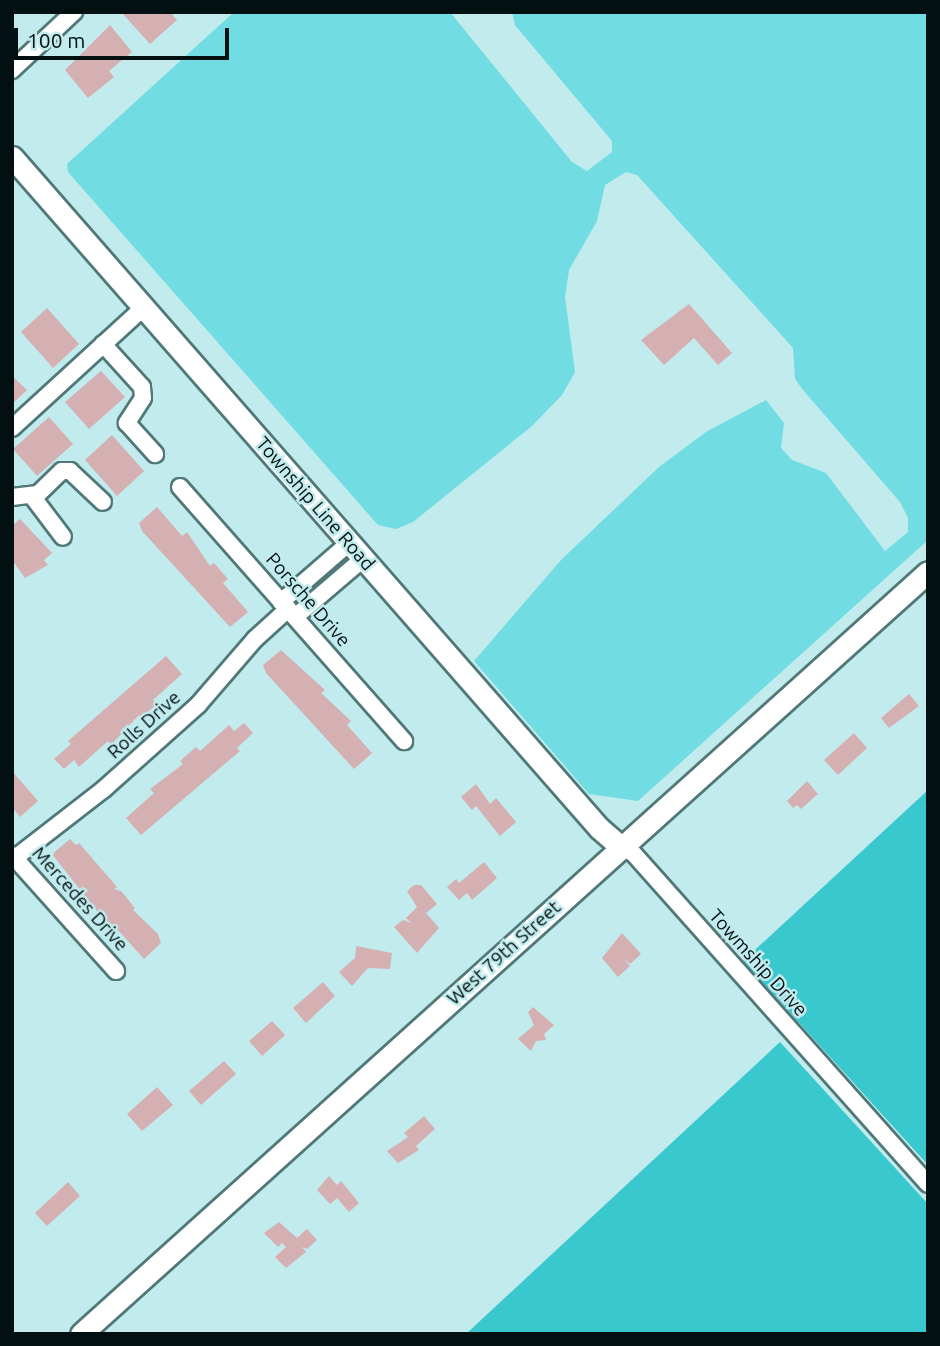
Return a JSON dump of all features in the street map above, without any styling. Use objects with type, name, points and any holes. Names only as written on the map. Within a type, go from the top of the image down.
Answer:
[{"type":"main road","name":"Township Line Road","points":[[12,157],[611,841],[621,846]]},
{"type":"main road","name":"West 79th Street","points":[[81,1334],[928,572]]},
{"type":"street","points":[[12,70],[74,12]]},
{"type":"street","points":[[12,428],[144,307]]},
{"type":"street","points":[[103,344],[142,387],[143,398],[127,424],[155,454]]},
{"type":"street","points":[[12,496],[32,496],[62,471],[70,471],[103,502]]},
{"type":"street","name":"Porsche Drive","points":[[180,487],[404,741]]},
{"type":"street","points":[[32,496],[63,537]]},
{"type":"street","name":"Rolls Drive","points":[[14,856],[104,789],[187,715],[349,543]]},
{"type":"street","name":"Rolls Drive","points":[[288,609],[363,559]]},
{"type":"street","name":"Towmship Drive","points":[[621,846],[633,853],[928,1184]]},
{"type":"street","name":"Mercedes Drive","points":[[14,856],[116,971]]},
{"type":"shaded area","points":[[234,12],[450,12],[572,162],[587,171],[612,152],[612,141],[515,25],[512,12],[928,12],[928,540],[638,801],[589,794],[474,661],[562,559],[659,467],[706,432],[766,400],[784,423],[781,448],[792,460],[826,473],[885,551],[908,532],[908,518],[900,502],[795,379],[793,348],[637,175],[626,172],[605,185],[597,221],[569,270],[565,297],[575,372],[562,395],[532,426],[413,522],[396,529],[378,525],[68,172],[67,164]]},
{"type":"shaded area","points":[[928,790],[928,1165],[743,961]]},
{"type":"shaded area","points":[[780,1042],[928,1204],[928,1334],[466,1334]]},
{"type":"building","points":[[121,12],[170,12],[177,20],[150,44]]},
{"type":"building","points":[[110,25],[132,52],[109,71],[114,77],[88,98],[65,70]]},
{"type":"building","points":[[689,304],[732,353],[718,365],[694,338],[664,365],[641,340]]},
{"type":"building","points":[[47,308],[79,344],[53,368],[21,332]]},
{"type":"building","points":[[101,371],[125,397],[89,429],[65,402]]},
{"type":"building","points":[[12,376],[27,390],[12,404]]},
{"type":"building","points":[[49,417],[73,444],[37,476],[13,449]]},
{"type":"building","points":[[112,435],[144,471],[117,496],[85,460]]},
{"type":"building","points":[[157,507],[182,536],[187,532],[210,566],[214,563],[228,579],[223,583],[248,612],[230,627],[142,531],[139,523]]},
{"type":"building","points":[[20,519],[52,553],[44,560],[48,565],[25,578],[12,560],[12,526]]},
{"type":"building","points":[[281,650],[325,690],[321,693],[351,721],[347,725],[372,753],[354,769],[266,673],[263,665]]},
{"type":"building","points":[[166,656],[182,674],[153,700],[157,704],[141,718],[139,715],[111,745],[108,741],[79,767],[74,760],[64,769],[54,759],[71,744],[68,741]]},
{"type":"building","points":[[909,694],[919,706],[889,728],[881,718]]},
{"type":"building","points":[[244,723],[253,733],[237,748],[240,751],[141,835],[126,818],[154,793],[150,789],[183,764],[180,761],[196,747],[200,751],[229,725],[234,731]]},
{"type":"building","points":[[854,733],[867,748],[838,775],[824,760]]},
{"type":"building","points":[[12,771],[38,801],[20,817],[12,807]]},
{"type":"building","points":[[807,781],[818,794],[801,809],[797,805],[793,808],[787,801]]},
{"type":"building","points":[[476,784],[490,804],[496,798],[516,822],[500,836],[476,806],[472,810],[461,797]]},
{"type":"building","points":[[70,839],[76,845],[79,843],[117,887],[114,889],[121,891],[135,908],[133,910],[158,934],[161,943],[144,959],[118,930],[114,933],[52,854]]},
{"type":"building","points":[[484,862],[497,878],[472,900],[467,893],[459,900],[447,887],[456,879],[459,883]]},
{"type":"building","points":[[414,885],[421,885],[437,904],[426,913],[439,928],[417,953],[394,927],[403,920],[411,923],[406,918],[417,907],[407,891]]},
{"type":"building","points":[[622,933],[641,954],[630,964],[623,958],[630,966],[618,977],[602,958]]},
{"type":"building","points":[[356,946],[392,953],[390,969],[368,968],[352,986],[339,972],[355,958]]},
{"type":"building","points":[[323,982],[335,996],[306,1023],[293,1008]]},
{"type":"building","points":[[533,1007],[554,1025],[544,1034],[546,1040],[536,1041],[531,1051],[518,1039],[534,1025],[528,1012]]},
{"type":"building","points":[[272,1021],[285,1035],[262,1056],[249,1041]]},
{"type":"building","points":[[224,1061],[236,1074],[201,1105],[189,1091]]},
{"type":"building","points":[[157,1087],[173,1105],[142,1131],[127,1114]]},
{"type":"building","points":[[424,1116],[435,1129],[416,1146],[419,1150],[398,1163],[387,1151],[408,1137],[404,1133]]},
{"type":"building","points":[[329,1176],[337,1185],[341,1181],[359,1203],[349,1212],[337,1198],[330,1204],[317,1190]]},
{"type":"building","points":[[68,1182],[80,1196],[47,1226],[35,1213]]},
{"type":"building","points":[[279,1222],[297,1238],[307,1229],[317,1240],[307,1249],[302,1247],[306,1252],[286,1268],[275,1257],[286,1247],[282,1243],[278,1247],[264,1233]]}]
